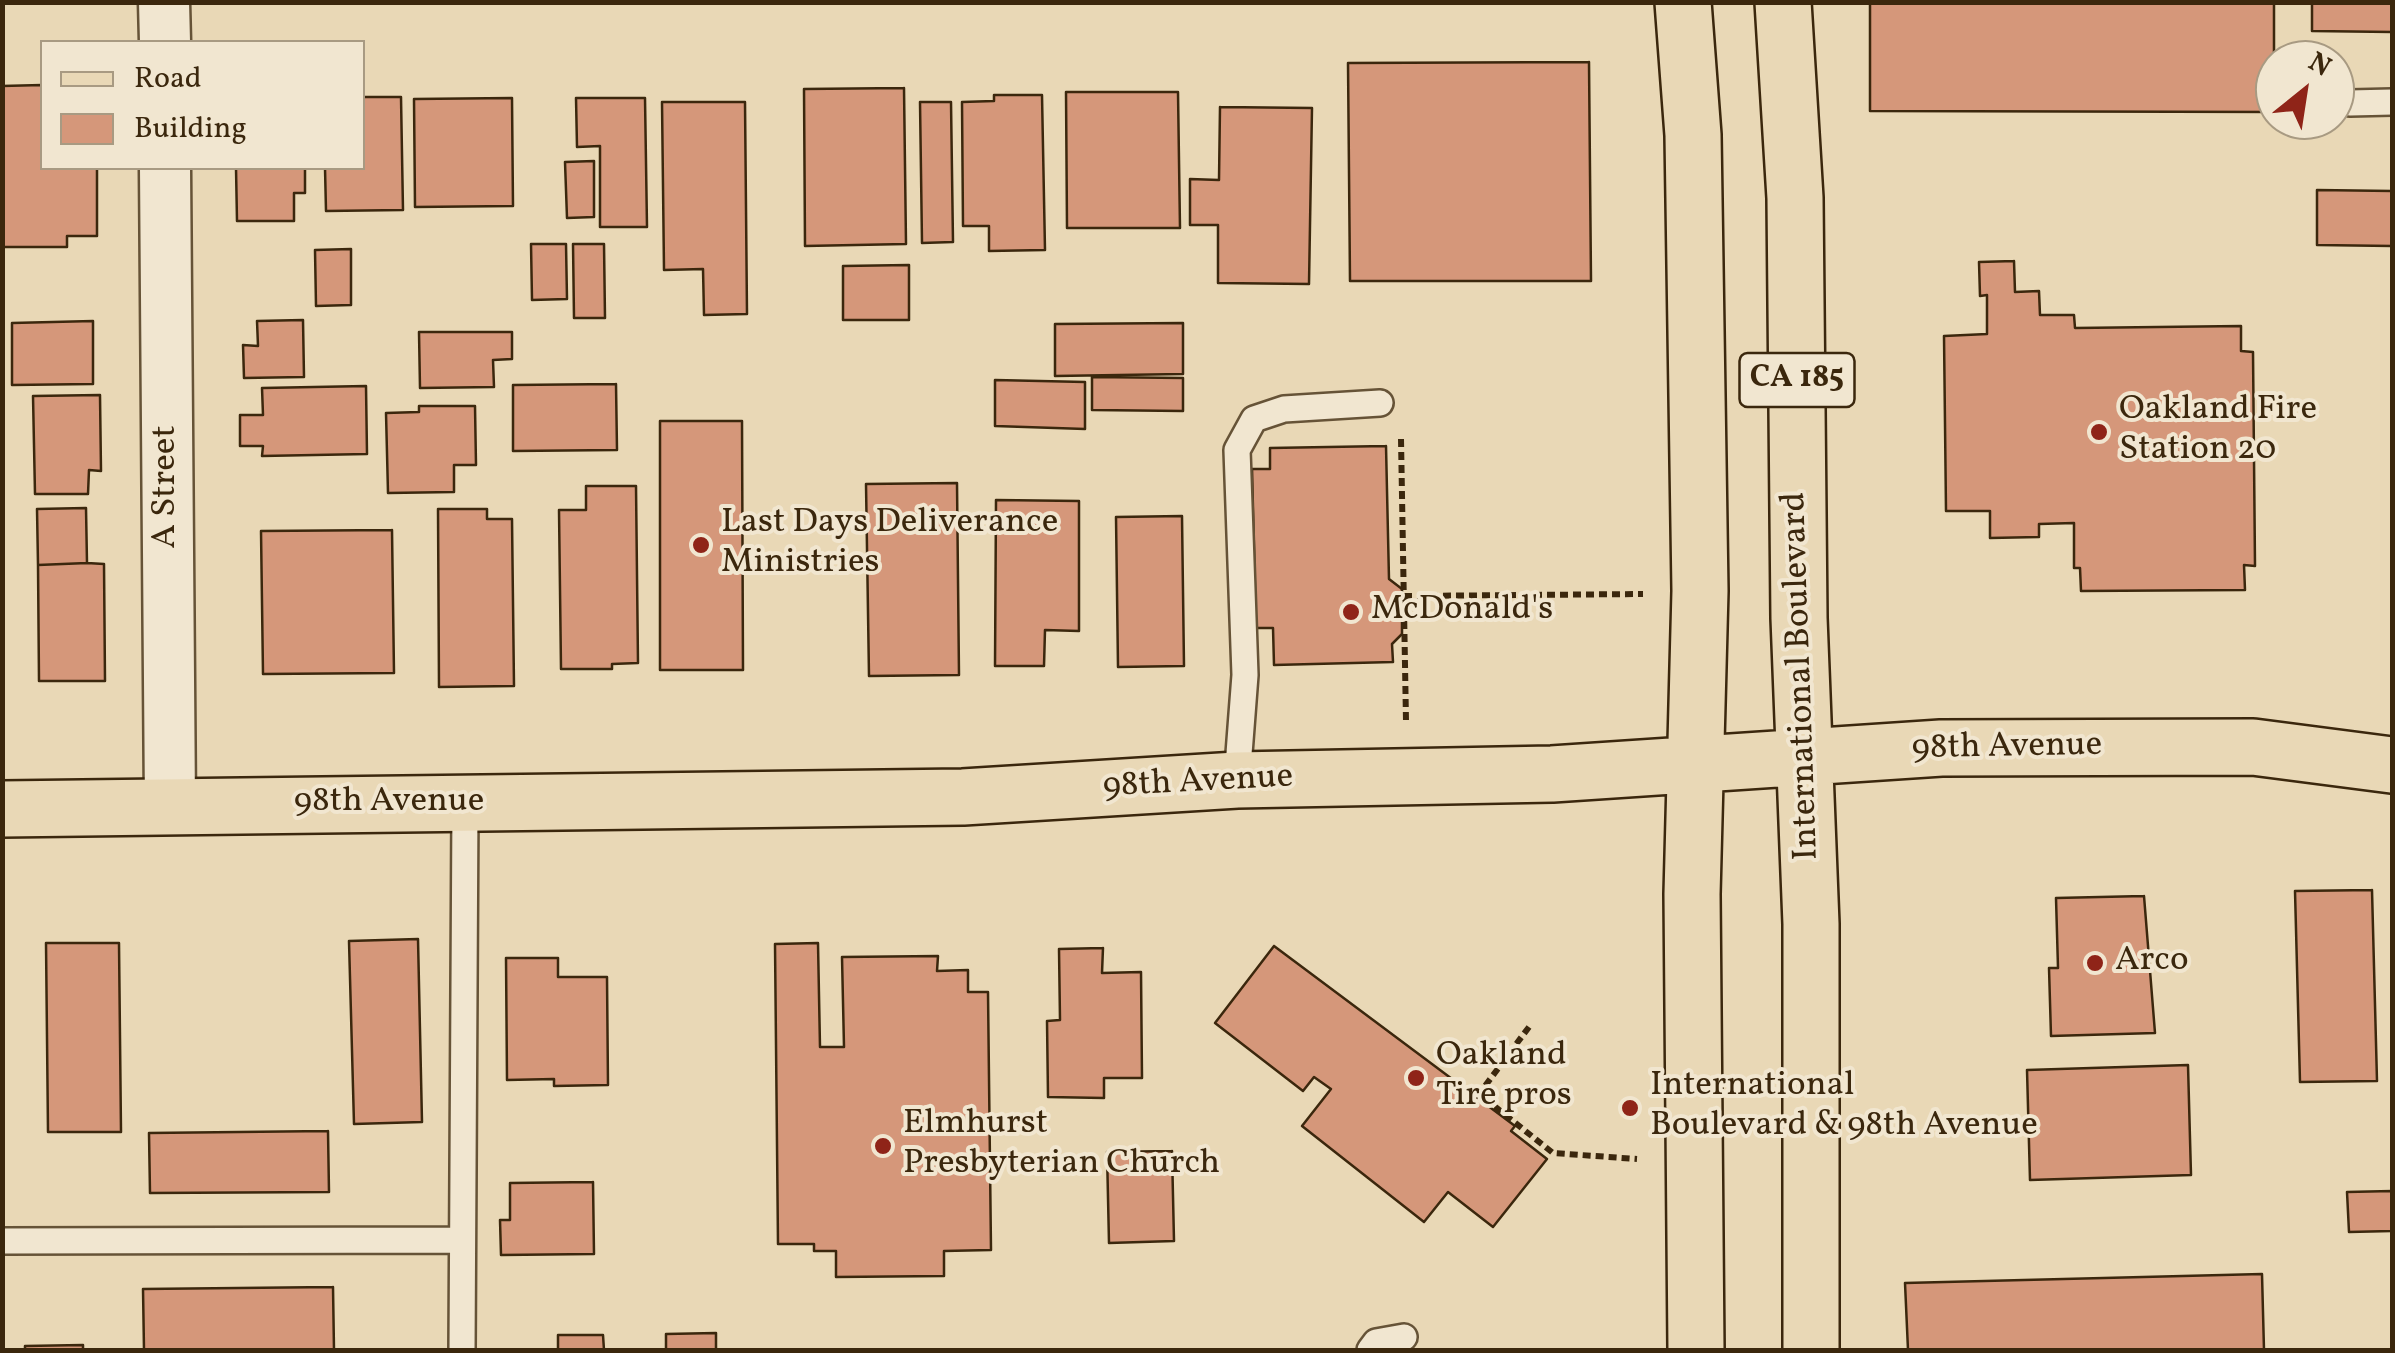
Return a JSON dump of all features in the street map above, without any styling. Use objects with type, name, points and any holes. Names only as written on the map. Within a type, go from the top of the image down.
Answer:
[{"type":"main road","name":"CA 185","points":[[1683,2],[1693,135],[1700,591],[1694,764],[1696,1350]]},
{"type":"main road","name":"International Boulevard","points":[[1783,2],[1796,198],[1804,757],[1811,924],[1811,1350]]},
{"type":"main road","name":"98th Avenue","points":[[2,809],[963,797],[1237,780],[1552,774],[1941,748],[2253,747],[2392,765]]},
{"type":"street","points":[[164,2],[165,40]]},
{"type":"street","name":"A Street","points":[[165,170],[170,806]]},
{"type":"lane","points":[[2355,103],[2392,102]]},
{"type":"lane","points":[[1237,780],[1245,675],[1237,450],[1254,419],[1284,409],[1380,403]]},
{"type":"lane","points":[[462,1350],[465,804]]},
{"type":"lane","points":[[2,1240],[461,1240]]},
{"type":"lane","points":[[1370,1350],[1376,1342],[1404,1337]]},
{"type":"path","points":[[1401,434],[1406,777]]},
{"type":"path","points":[[1404,596],[1598,597],[1700,591]]},
{"type":"path","points":[[1529,1027],[1478,1094],[1553,1153],[1593,1159],[1694,1159]]},
{"type":"building","points":[[1870,2],[2274,2],[2274,40],[2255,40],[2255,112],[1870,111]]},
{"type":"building","points":[[2312,2],[2392,2],[2392,32],[2312,31]]},
{"type":"building","points":[[1589,62],[1591,281],[1350,281],[1348,63]]},
{"type":"building","points":[[40,85],[40,170],[97,170],[97,236],[67,236],[67,247],[2,247],[2,86]]},
{"type":"building","points":[[904,88],[906,244],[805,246],[804,89]]},
{"type":"building","points":[[1066,92],[1178,92],[1180,228],[1067,228]]},
{"type":"building","points":[[994,95],[1042,95],[1045,250],[989,251],[989,226],[963,226],[962,102],[994,101]]},
{"type":"building","points":[[365,97],[401,97],[403,210],[326,211],[325,170],[365,170]]},
{"type":"building","points":[[512,98],[513,206],[415,207],[414,99]]},
{"type":"building","points":[[576,98],[645,98],[647,227],[600,227],[600,146],[577,147]]},
{"type":"building","points":[[662,102],[745,102],[747,314],[704,315],[703,269],[664,270]]},
{"type":"building","points":[[920,102],[951,102],[953,242],[922,243]]},
{"type":"building","points":[[1220,107],[1312,108],[1309,284],[1218,283],[1218,225],[1190,225],[1190,179],[1219,180]]},
{"type":"building","points":[[594,161],[594,217],[567,218],[565,162]]},
{"type":"building","points":[[236,170],[305,170],[305,193],[294,193],[294,221],[237,221]]},
{"type":"building","points":[[2317,190],[2392,191],[2392,246],[2317,245]]},
{"type":"building","points":[[531,244],[566,244],[567,299],[532,300]]},
{"type":"building","points":[[573,244],[604,244],[605,318],[574,318]]},
{"type":"building","points":[[351,249],[351,305],[316,306],[315,250]]},
{"type":"building","name":"Oakland Fire Station 20","points":[[2014,261],[2015,292],[2039,291],[2040,315],[2074,315],[2075,328],[2241,326],[2241,351],[2253,352],[2255,566],[2244,565],[2245,590],[2081,591],[2080,568],[2074,568],[2074,523],[2039,524],[2039,537],[1990,538],[1990,511],[1946,511],[1944,336],[1987,334],[1987,295],[1980,296],[1979,262]]},
{"type":"building","points":[[909,265],[909,320],[843,320],[843,266]]},
{"type":"building","points":[[303,320],[304,377],[244,378],[243,345],[258,346],[257,321]]},
{"type":"building","points":[[93,321],[93,384],[12,385],[12,323]]},
{"type":"building","points":[[1183,323],[1183,374],[1055,376],[1055,324]]},
{"type":"building","points":[[419,332],[512,332],[512,359],[493,360],[494,387],[420,388]]},
{"type":"building","points":[[1092,377],[1183,378],[1183,411],[1092,410]]},
{"type":"building","points":[[995,380],[1085,382],[1085,429],[995,426]]},
{"type":"building","points":[[616,384],[617,450],[513,451],[513,385]]},
{"type":"building","points":[[366,386],[367,454],[262,456],[263,446],[240,446],[240,415],[263,415],[262,388]]},
{"type":"building","points":[[100,395],[101,471],[89,470],[88,494],[35,494],[33,396]]},
{"type":"building","points":[[419,406],[475,406],[476,465],[454,465],[454,492],[388,493],[386,413],[419,412]]},
{"type":"building","name":"Last Days Deliverance Ministries","points":[[660,421],[742,421],[743,670],[660,670]]},
{"type":"building","points":[[1386,446],[1389,579],[1402,589],[1402,634],[1392,644],[1393,662],[1274,665],[1273,628],[1256,628],[1252,469],[1270,469],[1270,448]]},
{"type":"building","points":[[957,483],[959,675],[869,676],[866,484]]},
{"type":"building","points":[[586,486],[636,486],[638,663],[612,664],[612,669],[561,669],[559,510],[586,510]]},
{"type":"building","points":[[996,500],[1079,501],[1079,631],[1045,630],[1044,666],[995,666]]},
{"type":"building","points":[[86,508],[87,563],[38,565],[37,509]]},
{"type":"building","points":[[438,509],[487,509],[487,519],[512,519],[514,686],[439,687]]},
{"type":"building","points":[[1182,516],[1184,666],[1118,667],[1116,517]]},
{"type":"building","points":[[392,530],[394,673],[263,674],[261,531]]},
{"type":"building","points":[[104,564],[105,681],[39,681],[38,565]]},
{"type":"building","points":[[2372,890],[2377,1081],[2300,1082],[2295,891]]},
{"type":"building","points":[[2144,896],[2155,1033],[2051,1036],[2049,968],[2058,968],[2056,898]]},
{"type":"building","points":[[418,939],[422,1122],[354,1124],[349,941]]},
{"type":"building","points":[[46,943],[119,943],[121,1132],[48,1132]]},
{"type":"building","name":"Elmhurst Presbyterian Church","points":[[818,943],[820,1047],[844,1047],[842,957],[938,956],[937,971],[968,970],[968,992],[988,992],[991,1250],[944,1251],[944,1276],[836,1277],[836,1251],[814,1251],[814,1244],[778,1244],[775,944]]},
{"type":"building","points":[[1274,946],[1515,1126],[1511,1131],[1547,1159],[1493,1227],[1448,1192],[1424,1222],[1302,1126],[1331,1089],[1314,1077],[1303,1091],[1215,1023]]},
{"type":"building","points":[[1103,948],[1102,973],[1141,972],[1142,1078],[1104,1078],[1104,1098],[1048,1097],[1047,1021],[1060,1020],[1059,949]]},
{"type":"building","points":[[506,958],[558,958],[558,977],[607,977],[608,1085],[554,1086],[554,1079],[507,1080]]},
{"type":"building","points":[[2188,1065],[2191,1175],[2030,1180],[2027,1070]]},
{"type":"building","points":[[328,1131],[329,1192],[150,1193],[149,1133]]},
{"type":"building","points":[[1172,1151],[1174,1241],[1109,1243],[1107,1152]]},
{"type":"building","points":[[593,1182],[594,1254],[501,1255],[500,1220],[510,1220],[510,1183]]},
{"type":"building","points":[[2392,1191],[2392,1231],[2349,1232],[2347,1192]]},
{"type":"building","points":[[2262,1274],[2264,1350],[1908,1350],[1905,1283]]},
{"type":"building","points":[[333,1287],[334,1350],[144,1350],[143,1289]]},
{"type":"building","points":[[716,1333],[716,1350],[666,1350],[666,1334]]},
{"type":"building","points":[[558,1335],[603,1335],[604,1350],[558,1350]]},
{"type":"building","points":[[83,1345],[83,1350],[25,1350],[25,1346]]},
{"type":"place","name":"Oakland Fire Station 20","points":[[2099,432]]},
{"type":"place","name":"Last Days Deliverance Ministries","points":[[701,545]]},
{"type":"place","name":"McDonald's","points":[[1351,612]]},
{"type":"place","name":"Arco","points":[[2095,963]]},
{"type":"place","name":"Oakland Tire pros","points":[[1416,1078]]},
{"type":"place","name":"International Boulevard & 98th Avenue","points":[[1630,1108]]},
{"type":"place","name":"Elmhurst Presbyterian Church","points":[[883,1146]]}]
